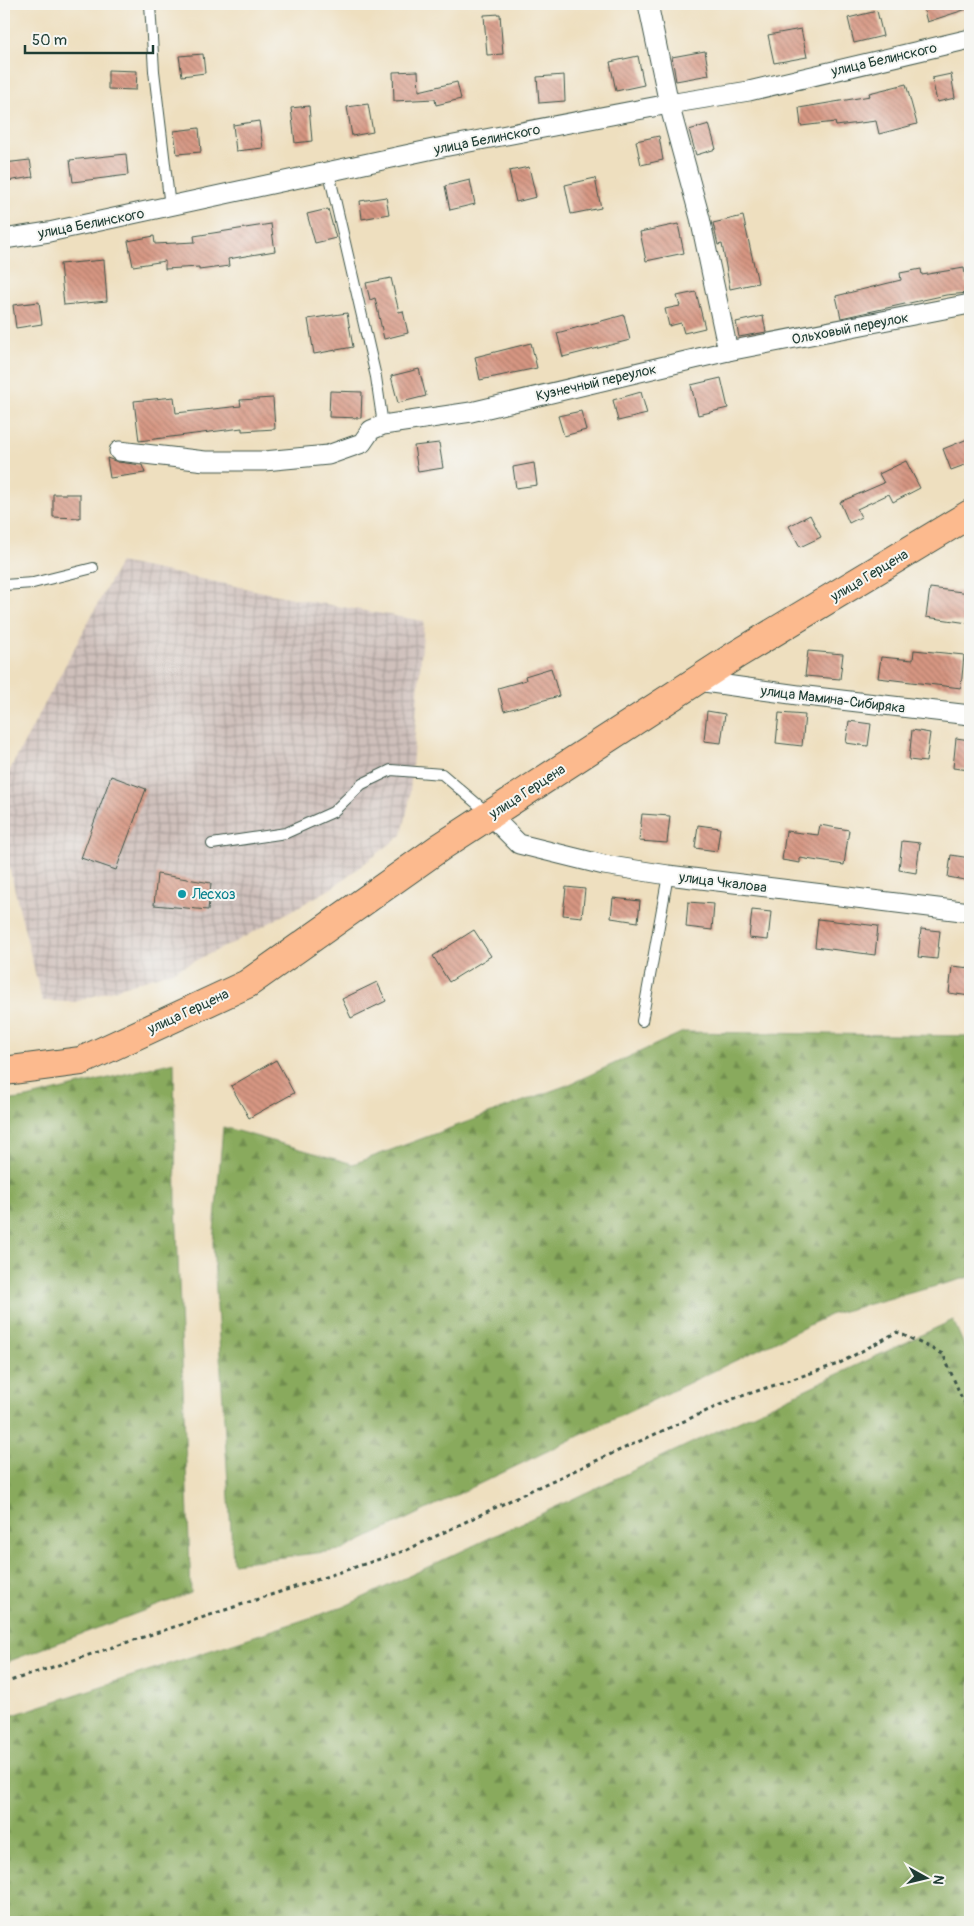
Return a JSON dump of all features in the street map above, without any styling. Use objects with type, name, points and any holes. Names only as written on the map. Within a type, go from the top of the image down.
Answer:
[{"type":"main road","name":"улица Герцена","points":[[4,1070],[81,1061],[247,984],[442,846],[696,681],[962,522]]},
{"type":"street","points":[[648,4],[669,104],[700,218],[728,351]]},
{"type":"street","name":"улица Белинского","points":[[4,239],[49,232],[170,207],[438,148],[669,104],[749,92],[970,39]]},
{"type":"street","name":"Ольховый переулок","points":[[728,351],[970,304]]},
{"type":"street","name":"Кузнечный переулок","points":[[383,425],[471,412],[728,351]]},
{"type":"street","points":[[119,451],[205,461],[264,461],[328,455],[362,443],[372,430],[383,425]]},
{"type":"street","name":"улица Мамина-Сибиряка","points":[[696,681],[970,715]]},
{"type":"street","name":"улица Чкалова","points":[[490,815],[519,844],[604,865],[668,875],[970,912]]},
{"type":"lane","points":[[150,4],[154,71],[170,207]]},
{"type":"lane","points":[[329,173],[376,377],[383,425]]},
{"type":"lane","points":[[4,585],[33,584],[93,568]]},
{"type":"lane","points":[[212,844],[286,832],[333,812],[362,784],[391,770],[442,774],[490,815]]},
{"type":"lane","points":[[642,1021],[668,875]]},
{"type":"path","points":[[4,1682],[408,1550],[536,1488],[733,1399],[838,1364],[897,1332],[943,1354],[963,1401],[970,1404]]},
{"type":"shaded area","points":[[120,562],[302,600],[424,621],[409,803],[402,835],[332,888],[237,941],[173,971],[75,1002],[42,1001],[4,846],[4,781]]},
{"type":"green space","points":[[683,1032],[970,1036],[970,1277],[832,1314],[342,1550],[233,1563],[213,1243],[223,1127],[353,1164],[570,1084]]},
{"type":"green space","points":[[174,1062],[176,1204],[191,1593],[4,1663],[4,1101],[27,1098]]},
{"type":"green space","points":[[953,1320],[970,1359],[970,1922],[4,1922],[4,1718],[343,1607]]},
{"type":"building","points":[[922,4],[970,4],[970,8],[927,22]]},
{"type":"building","points":[[877,11],[883,36],[854,43],[848,18]]},
{"type":"building","points":[[500,14],[503,54],[487,55],[484,15]]},
{"type":"building","points":[[801,29],[807,57],[774,63],[768,35]]},
{"type":"building","points":[[705,51],[709,75],[676,81],[672,57]]},
{"type":"building","points":[[203,54],[205,73],[182,76],[179,56]]},
{"type":"building","points":[[638,56],[644,85],[616,91],[610,62]]},
{"type":"building","points":[[108,70],[137,71],[136,90],[108,89]]},
{"type":"building","points":[[418,71],[419,91],[457,82],[461,99],[436,105],[435,99],[394,101],[393,72]]},
{"type":"building","points":[[951,74],[955,98],[937,102],[932,78]]},
{"type":"building","points":[[564,75],[565,101],[539,103],[537,77]]},
{"type":"building","points":[[906,84],[917,124],[879,134],[876,121],[836,126],[835,122],[801,126],[799,108],[870,96],[869,93]]},
{"type":"building","points":[[368,104],[373,132],[352,136],[347,107]]},
{"type":"building","points":[[309,106],[312,141],[295,143],[291,108]]},
{"type":"building","points":[[259,121],[263,148],[236,151],[233,125]]},
{"type":"building","points":[[709,124],[716,149],[696,155],[689,130]]},
{"type":"building","points":[[199,128],[201,152],[177,154],[174,131]]},
{"type":"building","points":[[659,136],[663,160],[641,165],[636,141]]},
{"type":"building","points":[[126,154],[128,175],[73,182],[70,160]]},
{"type":"building","points":[[30,160],[33,177],[7,181],[4,163]]},
{"type":"building","points":[[529,167],[536,197],[516,202],[509,171]]},
{"type":"building","points":[[595,178],[601,208],[571,214],[565,185]]},
{"type":"building","points":[[470,180],[475,204],[450,210],[445,186]]},
{"type":"building","points":[[386,197],[389,214],[362,219],[360,201]]},
{"type":"building","points":[[328,209],[336,238],[315,243],[307,214]]},
{"type":"building","points":[[743,216],[758,283],[730,289],[722,244],[718,245],[713,223]]},
{"type":"building","points":[[271,224],[275,251],[228,259],[229,266],[199,270],[199,267],[165,269],[165,261],[133,266],[128,241],[154,236],[155,244],[195,242],[194,236]]},
{"type":"building","points":[[678,224],[684,253],[646,261],[640,232]]},
{"type":"building","points":[[104,260],[107,301],[64,305],[60,264]]},
{"type":"building","points":[[964,268],[968,293],[946,295],[841,318],[836,296],[901,280],[900,273],[921,269],[922,275]]},
{"type":"building","points":[[391,278],[399,312],[403,311],[408,333],[384,339],[375,298],[370,300],[366,283]]},
{"type":"building","points":[[696,292],[705,328],[684,333],[681,323],[669,326],[665,309],[680,306],[677,296]]},
{"type":"building","points":[[39,302],[42,324],[16,328],[13,305]]},
{"type":"building","points":[[347,313],[353,347],[314,354],[308,319]]},
{"type":"building","points":[[624,315],[630,340],[563,357],[557,333]]},
{"type":"building","points":[[763,316],[766,332],[739,337],[736,322]]},
{"type":"building","points":[[531,343],[537,368],[480,380],[475,357]]},
{"type":"building","points":[[419,369],[426,396],[398,403],[391,376]]},
{"type":"building","points":[[721,378],[728,408],[698,415],[691,385]]},
{"type":"building","points":[[330,391],[362,392],[361,418],[329,417]]},
{"type":"building","points":[[641,392],[647,414],[618,421],[613,400]]},
{"type":"building","points":[[174,397],[176,413],[241,406],[240,400],[273,398],[275,429],[242,431],[242,428],[139,441],[134,401]]},
{"type":"building","points":[[581,411],[586,430],[564,436],[558,416]]},
{"type":"building","points":[[970,438],[970,463],[951,470],[943,449]]},
{"type":"building","points":[[439,443],[443,468],[418,472],[414,446]]},
{"type":"building","points":[[107,458],[118,462],[142,465],[145,473],[110,478]]},
{"type":"building","points":[[906,461],[920,488],[893,502],[889,494],[857,509],[861,517],[849,523],[840,502],[884,483],[879,474]]},
{"type":"building","points":[[534,463],[537,485],[516,488],[513,467]]},
{"type":"building","points":[[53,494],[80,494],[80,518],[53,517]]},
{"type":"building","points":[[810,515],[821,537],[800,547],[789,526]]},
{"type":"building","points":[[930,588],[970,593],[968,623],[926,617]]},
{"type":"building","points":[[914,650],[964,655],[961,688],[878,678],[881,657],[913,660]]},
{"type":"building","points":[[808,651],[843,654],[840,679],[805,676]]},
{"type":"building","points":[[551,668],[559,696],[504,711],[498,688],[526,680],[525,676]]},
{"type":"building","points":[[707,711],[725,714],[721,743],[704,741]]},
{"type":"building","points":[[779,713],[805,715],[802,746],[776,743]]},
{"type":"building","points":[[849,721],[871,724],[868,746],[846,743]]},
{"type":"building","points":[[912,730],[930,733],[926,762],[909,760]]},
{"type":"building","points":[[956,738],[970,740],[970,770],[953,768]]},
{"type":"building","points":[[111,776],[146,789],[116,870],[81,858]]},
{"type":"building","points":[[642,814],[670,816],[667,843],[639,841]]},
{"type":"building","points":[[698,825],[720,828],[717,851],[695,848]]},
{"type":"building","points":[[820,825],[849,830],[844,865],[800,858],[800,863],[782,860],[786,831],[818,835]]},
{"type":"building","points":[[902,841],[920,843],[916,873],[899,870]]},
{"type":"building","points":[[951,855],[970,858],[970,881],[948,877]]},
{"type":"building","name":"Лесхоз","points":[[157,874],[211,883],[208,910],[154,905]]},
{"type":"building","points":[[566,887],[585,889],[582,917],[563,915]]},
{"type":"building","points":[[613,898],[640,901],[638,922],[611,918]]},
{"type":"building","points":[[688,902],[714,904],[712,930],[686,927]]},
{"type":"building","points":[[752,910],[771,912],[768,940],[749,938]]},
{"type":"building","points":[[818,919],[878,926],[875,955],[815,947]]},
{"type":"building","points":[[921,929],[940,931],[937,959],[918,957]]},
{"type":"building","points":[[474,930],[491,956],[449,982],[433,956]]},
{"type":"building","points":[[952,966],[970,968],[970,996],[949,993]]},
{"type":"building","points":[[377,982],[386,1001],[351,1018],[342,999]]},
{"type":"building","points":[[276,1060],[294,1093],[249,1118],[231,1086]]},
{"type":"place","name":"Лесхоз","points":[[182,894]]}]
